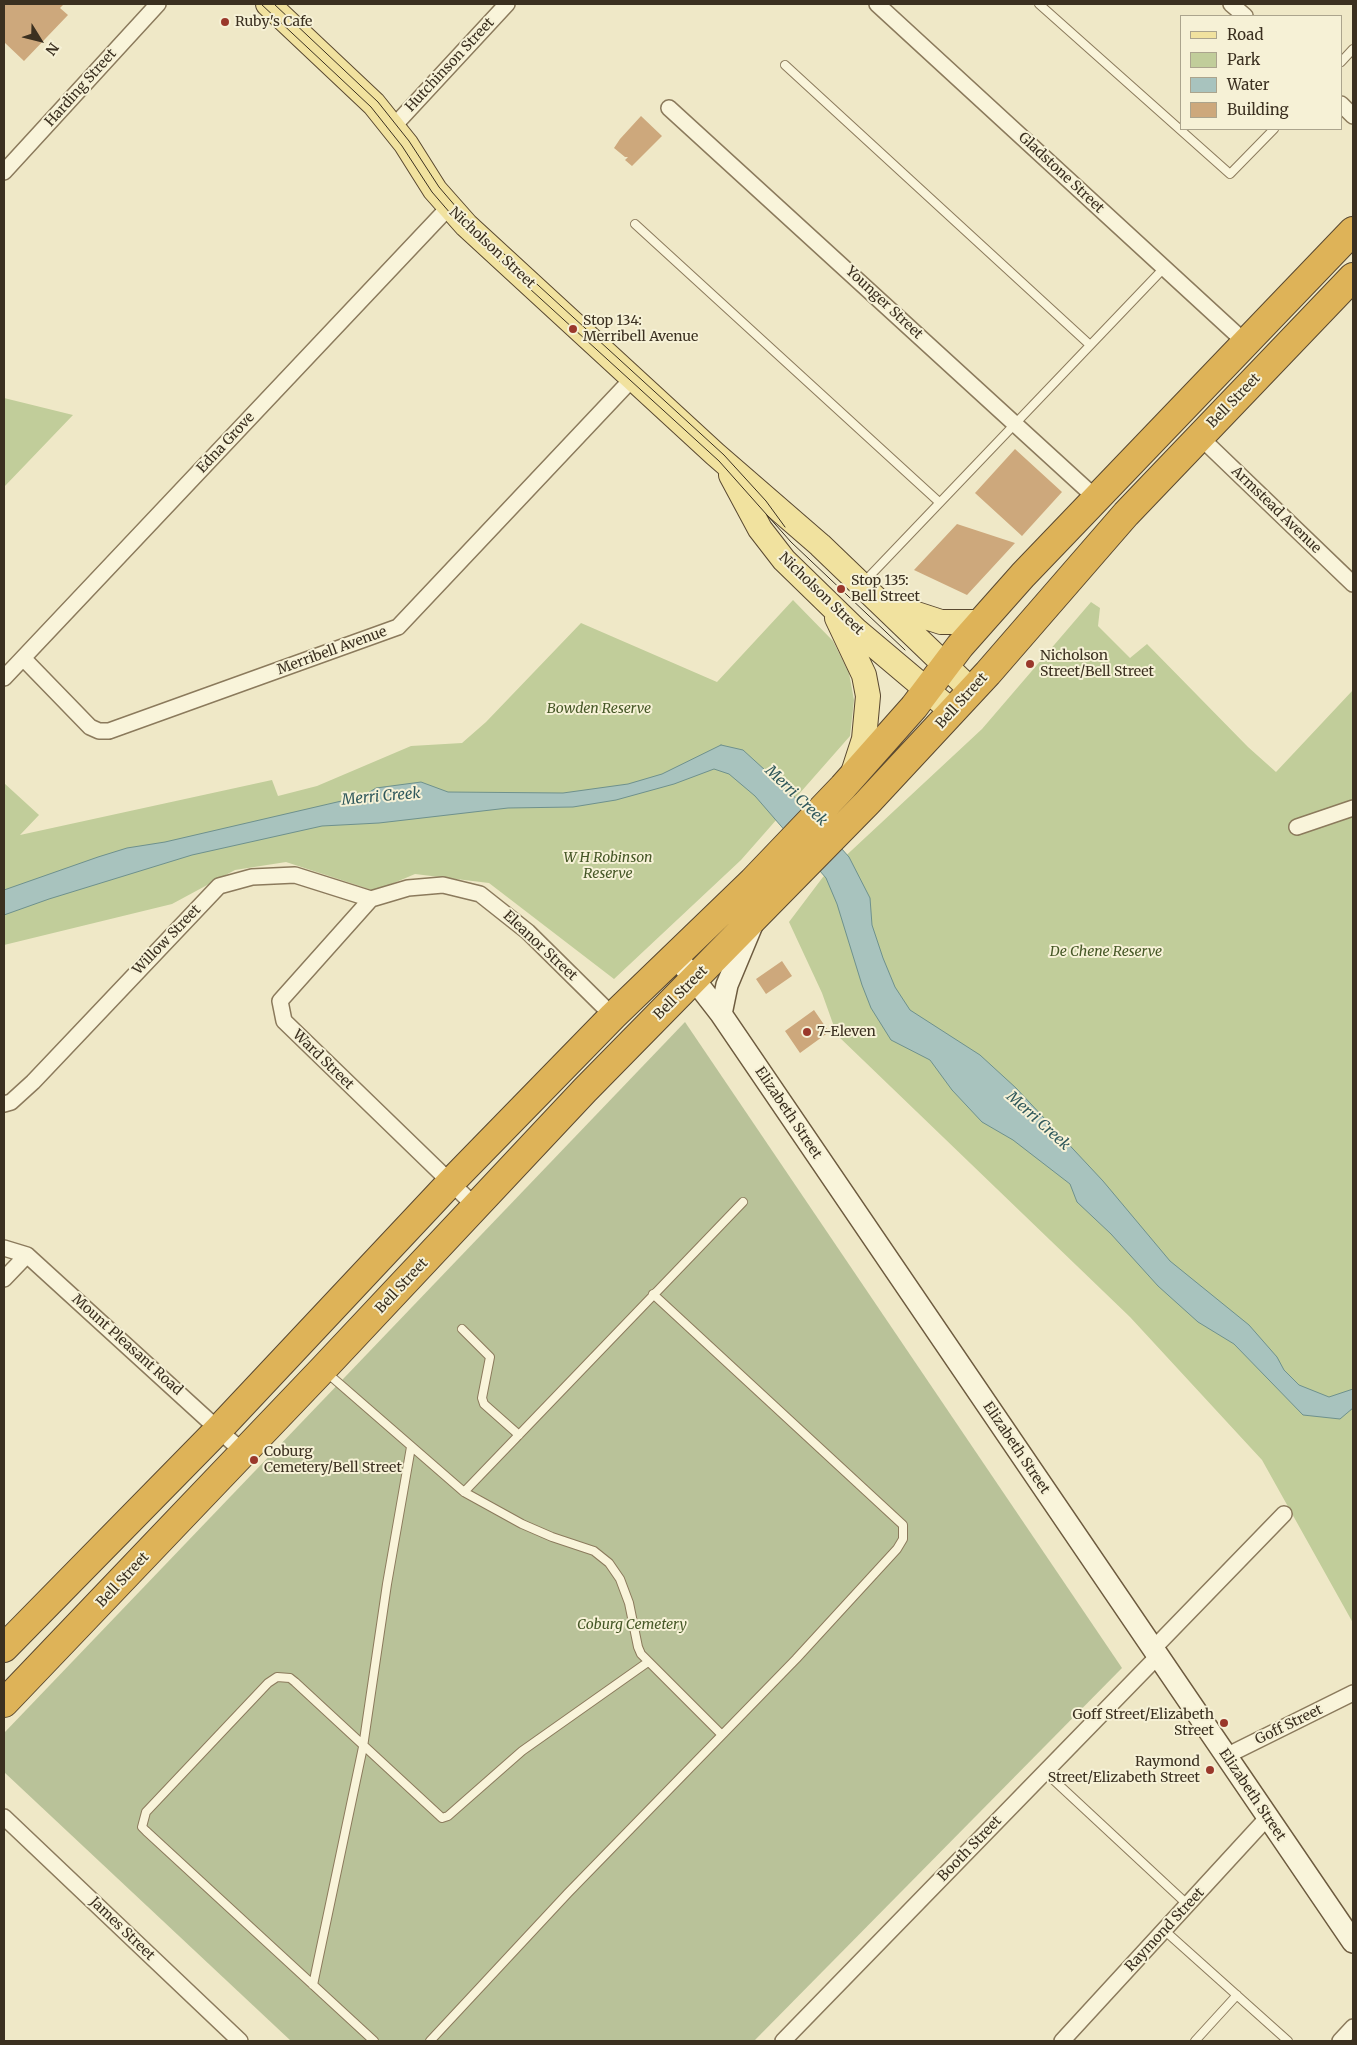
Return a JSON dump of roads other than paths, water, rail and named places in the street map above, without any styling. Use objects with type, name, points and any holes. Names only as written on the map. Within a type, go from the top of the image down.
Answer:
[{"type":"highway","points":[[4,1648],[219,1429],[450,1182],[613,1016],[782,851],[848,781],[1022,575],[1353,231]]},
{"type":"highway","name":"Bell Street","points":[[4,1703],[323,1369],[585,1090],[754,921],[867,804],[972,691],[1199,436],[1353,277]]},
{"type":"highway","points":[[1022,575],[1052,599]]},
{"type":"main road","name":"Nicholson Street","points":[[268,4],[374,104],[449,207],[715,454],[862,584],[972,691]]},
{"type":"main road","name":"Nicholson Street","points":[[715,454],[727,469],[772,547],[834,609],[953,712]]},
{"type":"main road","points":[[880,602],[941,622],[981,622]]},
{"type":"main road","points":[[834,609],[843,634],[856,656],[864,675],[868,696],[864,739],[848,781]]},
{"type":"main road","points":[[721,1014],[727,985],[754,921]]},
{"type":"main road","name":"Elizabeth Street","points":[[676,956],[721,1014],[1353,1942]]},
{"type":"street","name":"Harding Street","points":[[4,172],[158,4]]},
{"type":"street","name":"Hutchinson Street","points":[[392,127],[507,4]]},
{"type":"street","name":"Gladstone Street","points":[[877,4],[1246,343]]},
{"type":"street","points":[[1232,4],[1244,15]]},
{"type":"street","points":[[1342,105],[1353,116]]},
{"type":"street","name":"Younger Street","points":[[669,108],[1097,499]]},
{"type":"street","name":"Edna Grove","points":[[4,678],[449,207]]},
{"type":"street","name":"Merribell Avenue","points":[[23,658],[90,726],[99,731],[109,731],[398,627],[633,378]]},
{"type":"street","name":"Armstead Avenue","points":[[1199,436],[1353,584]]},
{"type":"street","points":[[1297,827],[1353,808]]},
{"type":"street","name":"Willow Street","points":[[4,1104],[11,1102],[33,1082],[219,886],[252,877],[294,875],[371,899]]},
{"type":"street","name":"Eleanor Street","points":[[371,899],[408,888],[443,885],[480,894],[528,932],[613,1016]]},
{"type":"street","name":"Ward Street","points":[[371,899],[280,1001],[284,1022],[476,1206]]},
{"type":"street","name":"Mount Pleasant Road","points":[[4,1248],[27,1255],[243,1452]]},
{"type":"street","points":[[4,1279],[27,1255]]},
{"type":"street","name":"Booth Street","points":[[783,2041],[1045,1772],[1284,1514]]},
{"type":"street","name":"Goff Street","points":[[1226,1756],[1353,1693]]},
{"type":"street","name":"James Street","points":[[4,1817],[240,2041]]},
{"type":"street","name":"Raymond Street","points":[[1062,2041],[1267,1818]]},
{"type":"street","points":[[1340,2041],[1353,2027]]},
{"type":"lane","points":[[1039,4],[1180,129]]},
{"type":"lane","points":[[1342,61],[1353,49]]},
{"type":"lane","points":[[786,65],[1090,345]]},
{"type":"lane","points":[[1181,130],[1230,174],[1273,130]]},
{"type":"lane","points":[[635,224],[939,502]]},
{"type":"lane","points":[[862,584],[1164,268]]},
{"type":"lane","points":[[464,1492],[743,1202]]},
{"type":"lane","points":[[430,2041],[568,1893],[721,1734],[771,1685],[897,1549],[903,1539],[903,1526],[896,1519],[653,1294]]},
{"type":"lane","points":[[462,1328],[487,1351],[490,1357],[482,1398],[484,1404],[519,1434]]},
{"type":"lane","points":[[323,1369],[464,1492],[537,1530],[594,1552],[609,1562],[620,1579],[629,1603],[638,1647],[648,1662],[721,1734]]},
{"type":"lane","points":[[313,1986],[364,1747],[387,1584],[411,1447]]},
{"type":"lane","points":[[374,2041],[146,1831],[142,1827],[143,1818],[268,1683],[277,1678],[290,1678],[438,1816],[445,1818],[518,1755],[648,1662]]},
{"type":"lane","points":[[1045,1772],[1188,1905]]},
{"type":"lane","points":[[1164,1930],[1288,2041]]},
{"type":"lane","points":[[1195,2041],[1236,1995]]},
{"type":"water","name":"Merri Creek","points":[[721,745],[743,750],[800,802],[849,857],[870,898],[872,925],[883,958],[895,987],[910,1010],[980,1055],[1016,1088],[1103,1181],[1170,1261],[1249,1325],[1277,1357],[1284,1370],[1299,1385],[1329,1397],[1353,1389],[1353,1408],[1340,1419],[1303,1415],[1234,1344],[1198,1322],[1158,1286],[1111,1234],[1077,1202],[1070,1184],[1013,1140],[982,1122],[952,1090],[930,1060],[891,1040],[871,1008],[837,904],[826,878],[755,796],[729,774],[714,769],[674,784],[616,800],[573,807],[508,808],[379,823],[322,826],[192,855],[49,899],[4,915],[4,890],[98,857],[127,848],[165,842],[363,796],[376,788],[421,782],[448,792],[563,793],[628,784],[662,774]]},
{"type":"tram line","points":[[261,4],[371,107],[402,146],[432,192],[463,228],[719,461],[791,542],[905,650]]},
{"type":"tram line","points":[[274,4],[378,102],[409,141],[439,187],[469,222],[724,455],[766,501],[785,527]]},
{"type":"place","name":"Ruby's Cafe","points":[[225,22]]},
{"type":"place","name":"Stop 134: Merribell Avenue","points":[[573,329]]},
{"type":"place","name":"Stop 135: Bell Street","points":[[841,589]]},
{"type":"place","name":"Nicholson Street/Bell Street","points":[[1030,664]]},
{"type":"place","name":"7-Eleven","points":[[807,1032]]},
{"type":"place","name":"Coburg Cemetery/Bell Street","points":[[254,1460]]},
{"type":"place","name":"Goff Street/Elizabeth Street","points":[[1224,1723]]},
{"type":"place","name":"Raymond Street/Elizabeth Street","points":[[1210,1770]]},
{"type":"park label","name":"Bowden Reserve","points":[[599,709]]},
{"type":"park label","name":"W H Robinson Reserve","points":[[608,866]]},
{"type":"park label","name":"De Chene Reserve","points":[[1106,952]]},
{"type":"park label","name":"Coburg Cemetery","points":[[632,1625]]}]
